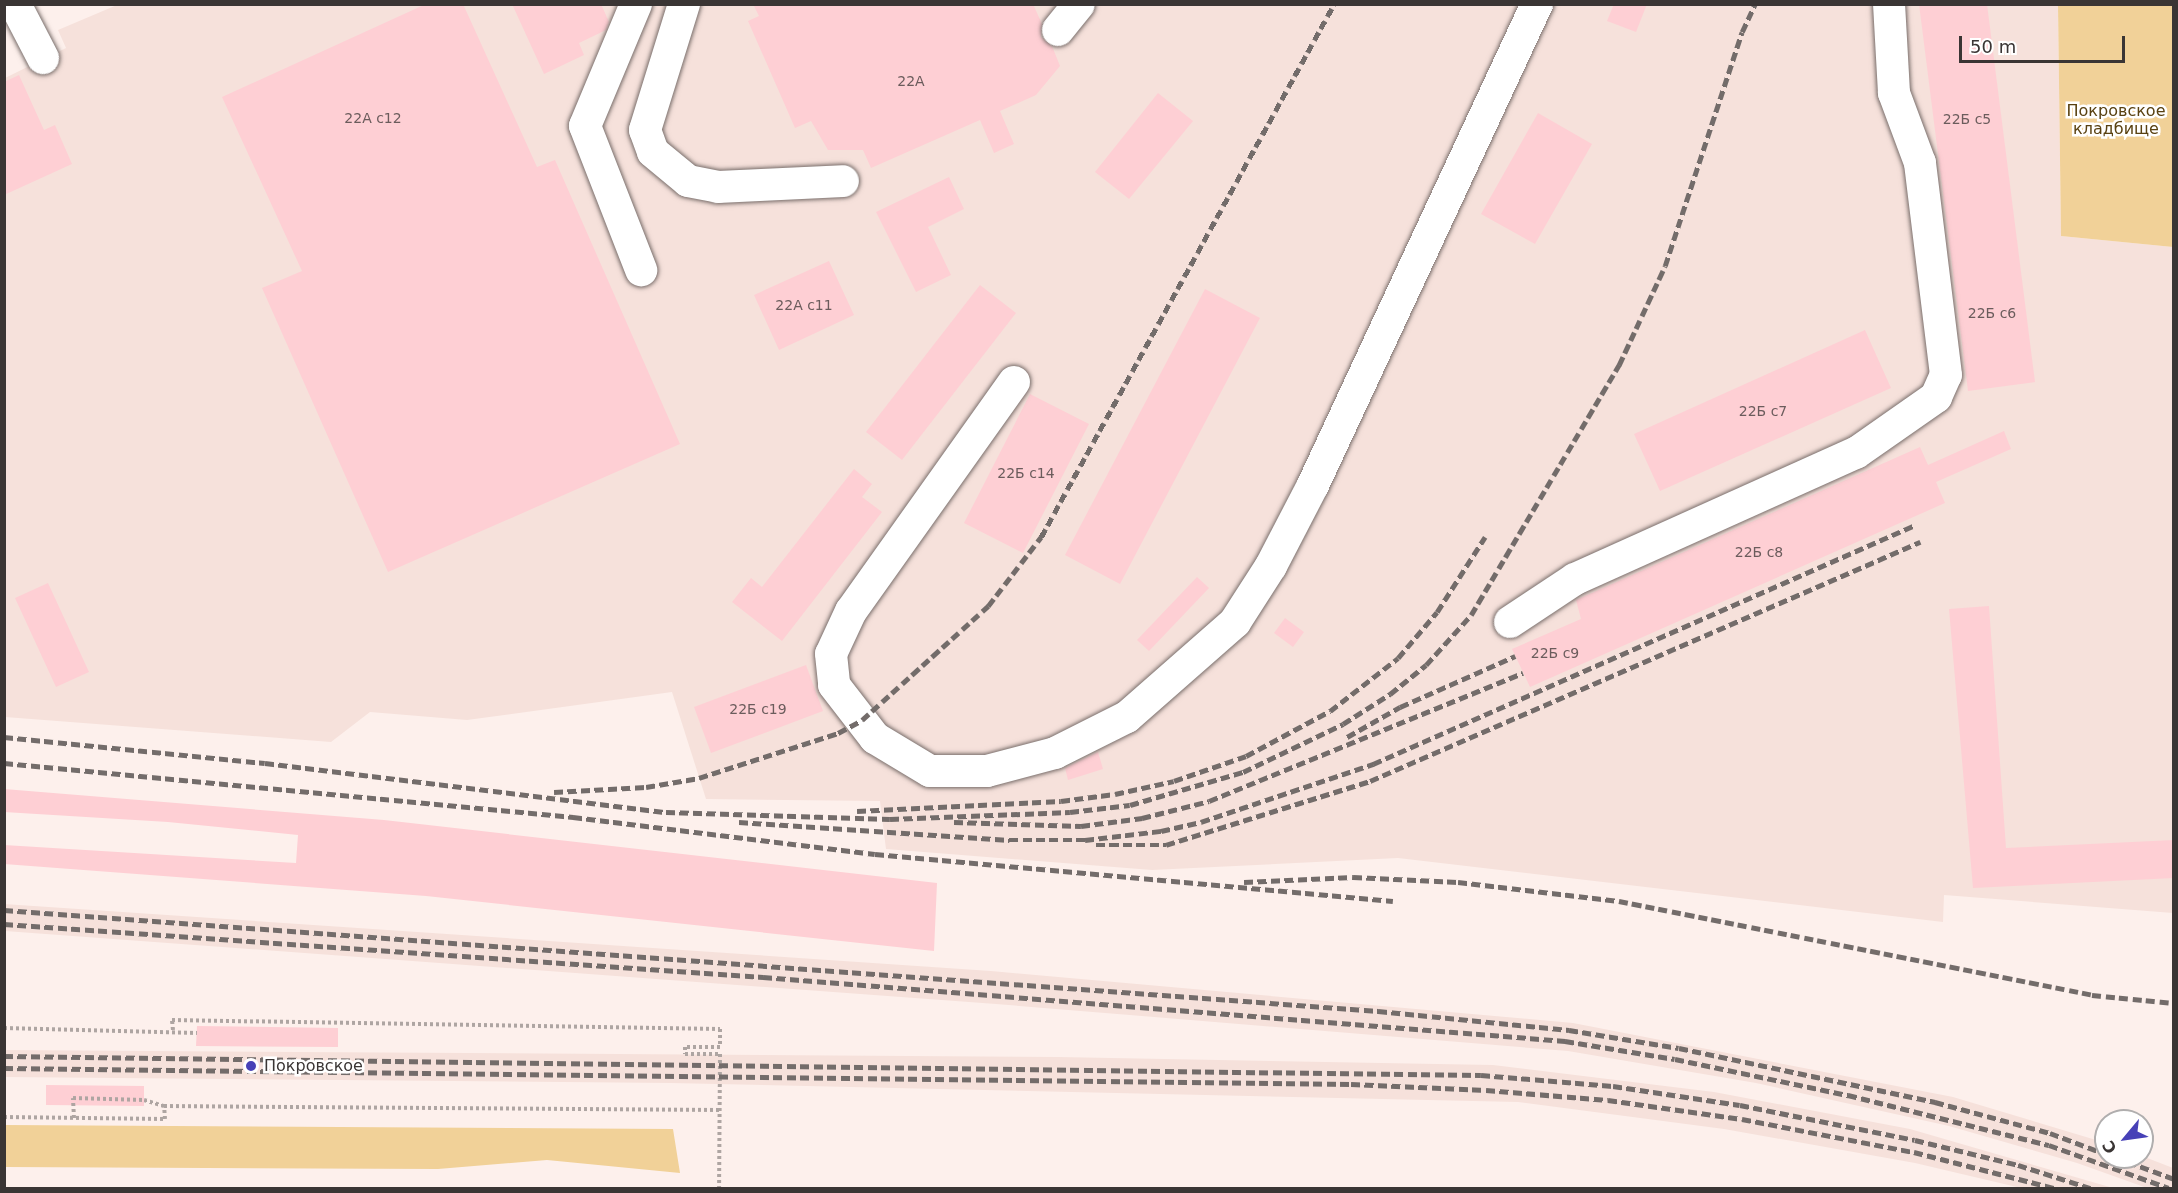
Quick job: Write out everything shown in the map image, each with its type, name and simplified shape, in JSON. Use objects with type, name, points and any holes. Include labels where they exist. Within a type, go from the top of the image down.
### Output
[{"type":"lane","points":[[15,4],[43,58]]},
{"type":"lane","points":[[636,4],[585,126],[641,270]]},
{"type":"lane","points":[[684,4],[645,130],[653,152],[688,181],[718,187],[843,181]]},
{"type":"lane","points":[[1058,30],[1079,4]]},
{"type":"lane","points":[[1014,382],[851,611],[831,654],[834,685],[875,738],[930,771],[987,771],[1055,753],[1127,717],[1235,622],[1271,566],[1313,485],[1537,4]]},
{"type":"lane","points":[[1510,622],[1575,579],[1856,453],[1936,397],[1946,375],[1945,364],[1920,163],[1894,93],[1889,4]]},
{"type":"path","points":[[173,1030],[172,1020],[295,1024],[720,1029],[720,1047],[685,1047],[685,1054],[720,1054],[719,1188]]},
{"type":"path","points":[[4,1028],[173,1030],[197,1033]]},
{"type":"path","points":[[74,1119],[73,1098],[144,1100],[164,1106],[720,1110]]},
{"type":"path","points":[[4,1117],[165,1119],[164,1106]]},
{"type":"shaded area","points":[[117,5],[2058,5],[2061,236],[2173,247],[2173,913],[1944,895],[1943,922],[1398,858],[1152,870],[886,849],[880,801],[706,799],[672,692],[467,720],[370,712],[331,742],[5,717],[5,78],[66,48],[58,30]]},
{"type":"shaded area","points":[[4,904],[991,971],[1573,1023],[1953,1097],[2094,1139],[2094,1169],[2154,1169],[2154,1161],[2173,1168],[2173,1188],[2147,1188],[2077,1163],[1949,1126],[1756,1083],[1568,1051],[996,1004],[5,931]]},
{"type":"shaded area","points":[[5,1050],[1058,1057],[1493,1065],[1714,1092],[1910,1129],[2113,1188],[2021,1188],[1915,1163],[1724,1129],[1518,1102],[671,1083],[5,1077]]},
{"type":"green space","name":"Покровское кладбище","points":[[2058,5],[2173,5],[2173,247],[2061,236]]},
{"type":"green space","points":[[5,1125],[673,1129],[680,1173],[547,1160],[438,1169],[5,1167]]},
{"type":"building","points":[[426,4],[463,4],[537,167],[555,160],[680,444],[388,572],[262,288],[302,271],[222,97]]},
{"type":"building","points":[[512,4],[601,4],[609,22],[606,30],[579,43],[584,55],[544,74]]},
{"type":"building","points":[[753,4],[1033,4],[1042,24],[1041,37],[1052,46],[1060,66],[1036,95],[1000,111],[1014,144],[994,153],[980,120],[871,168],[863,150],[828,150],[811,121],[795,128],[748,21],[759,16]]},
{"type":"building","points":[[1614,4],[1647,4],[1636,32],[1607,21]]},
{"type":"building","points":[[1919,4],[1987,4],[2035,382],[1968,391]]},
{"type":"building","points":[[19,75],[44,130],[55,125],[72,164],[4,195],[4,82]]},
{"type":"building","points":[[1158,93],[1193,121],[1129,199],[1095,172]]},
{"type":"building","points":[[1538,113],[1592,144],[1535,244],[1481,214]]},
{"type":"building","points":[[949,177],[964,209],[928,227],[951,275],[916,292],[876,212]]},
{"type":"building","points":[[829,261],[854,315],[779,350],[754,295]]},
{"type":"building","points":[[980,285],[1016,313],[902,460],[866,432]]},
{"type":"building","points":[[1205,289],[1260,318],[1120,584],[1065,555]]},
{"type":"building","points":[[1865,330],[1891,388],[1660,491],[1634,434]]},
{"type":"building","points":[[1030,394],[1089,424],[1023,553],[964,523]]},
{"type":"building","points":[[2004,431],[2011,449],[1936,482],[1945,503],[1530,687],[1512,649],[1581,619],[1576,600],[1920,447],[1928,465]]},
{"type":"building","points":[[854,469],[872,484],[862,497],[882,512],[782,641],[732,602],[751,578],[762,587]]},
{"type":"building","points":[[1197,577],[1209,588],[1149,651],[1137,640]]},
{"type":"building","points":[[48,583],[89,672],[56,687],[15,598]]},
{"type":"building","points":[[1989,606],[2006,848],[2174,840],[2174,878],[1973,888],[1949,609]]},
{"type":"building","points":[[1285,618],[1304,632],[1293,647],[1274,633]]},
{"type":"building","points":[[806,665],[823,711],[711,753],[694,707]]},
{"type":"building","points":[[1098,752],[1103,769],[1068,780],[1065,768]]},
{"type":"building","points":[[4,789],[384,820],[937,883],[934,951],[426,896],[4,864],[4,845],[296,863],[298,835],[168,822],[4,812]]},
{"type":"building","points":[[197,1026],[338,1028],[338,1047],[196,1046]]},
{"type":"building","points":[[46,1085],[144,1086],[144,1106],[46,1105]]},
{"type":"railway","points":[[554,792],[646,787],[699,778],[838,733],[862,720],[988,606],[1041,537],[1334,4]]},
{"type":"railway","points":[[4,737],[265,763],[666,812],[890,819],[1070,812],[1130,805],[1243,772],[1343,724],[1390,694],[1426,665],[1471,615],[1619,365],[1665,266],[1742,32],[1755,4]]},
{"type":"railway","points":[[739,822],[1009,840],[1085,840],[1161,831],[1201,822],[1373,764],[1913,526]]},
{"type":"railway","points":[[857,811],[1061,801],[1115,794],[1174,781],[1246,756],[1330,711],[1398,658],[1437,612],[1485,537]]},
{"type":"railway","points":[[1096,845],[1166,845],[1370,781],[1920,542]]},
{"type":"railway","points":[[1347,737],[1400,707],[1515,656]]},
{"type":"railway","points":[[954,822],[1081,826],[1142,818],[1209,801],[1523,673]]},
{"type":"railway","points":[[4,763],[573,817],[875,854],[1393,901]]},
{"type":"railway","points":[[1244,882],[1353,877],[1458,882],[1619,901],[2092,995],[2174,1003]]},
{"type":"railway","points":[[4,910],[1378,1011],[1569,1030],[1679,1048],[1935,1102],[2050,1133],[2094,1150]]},
{"type":"railway","points":[[4,924],[763,977],[1565,1041],[1675,1059],[1848,1095],[2049,1145],[2169,1188]]},
{"type":"railway","points":[[4,1056],[1481,1075],[1613,1086],[1740,1105],[1915,1140],[2018,1165],[2090,1188]]},
{"type":"railway","points":[[4,1068],[1351,1084],[1486,1090],[1608,1100],[1742,1119],[1914,1152],[2054,1188]]},
{"type":"railway","points":[[2147,1169],[2174,1179]]},
{"type":"place","name":"Покровское","points":[[251,1066]]}]
